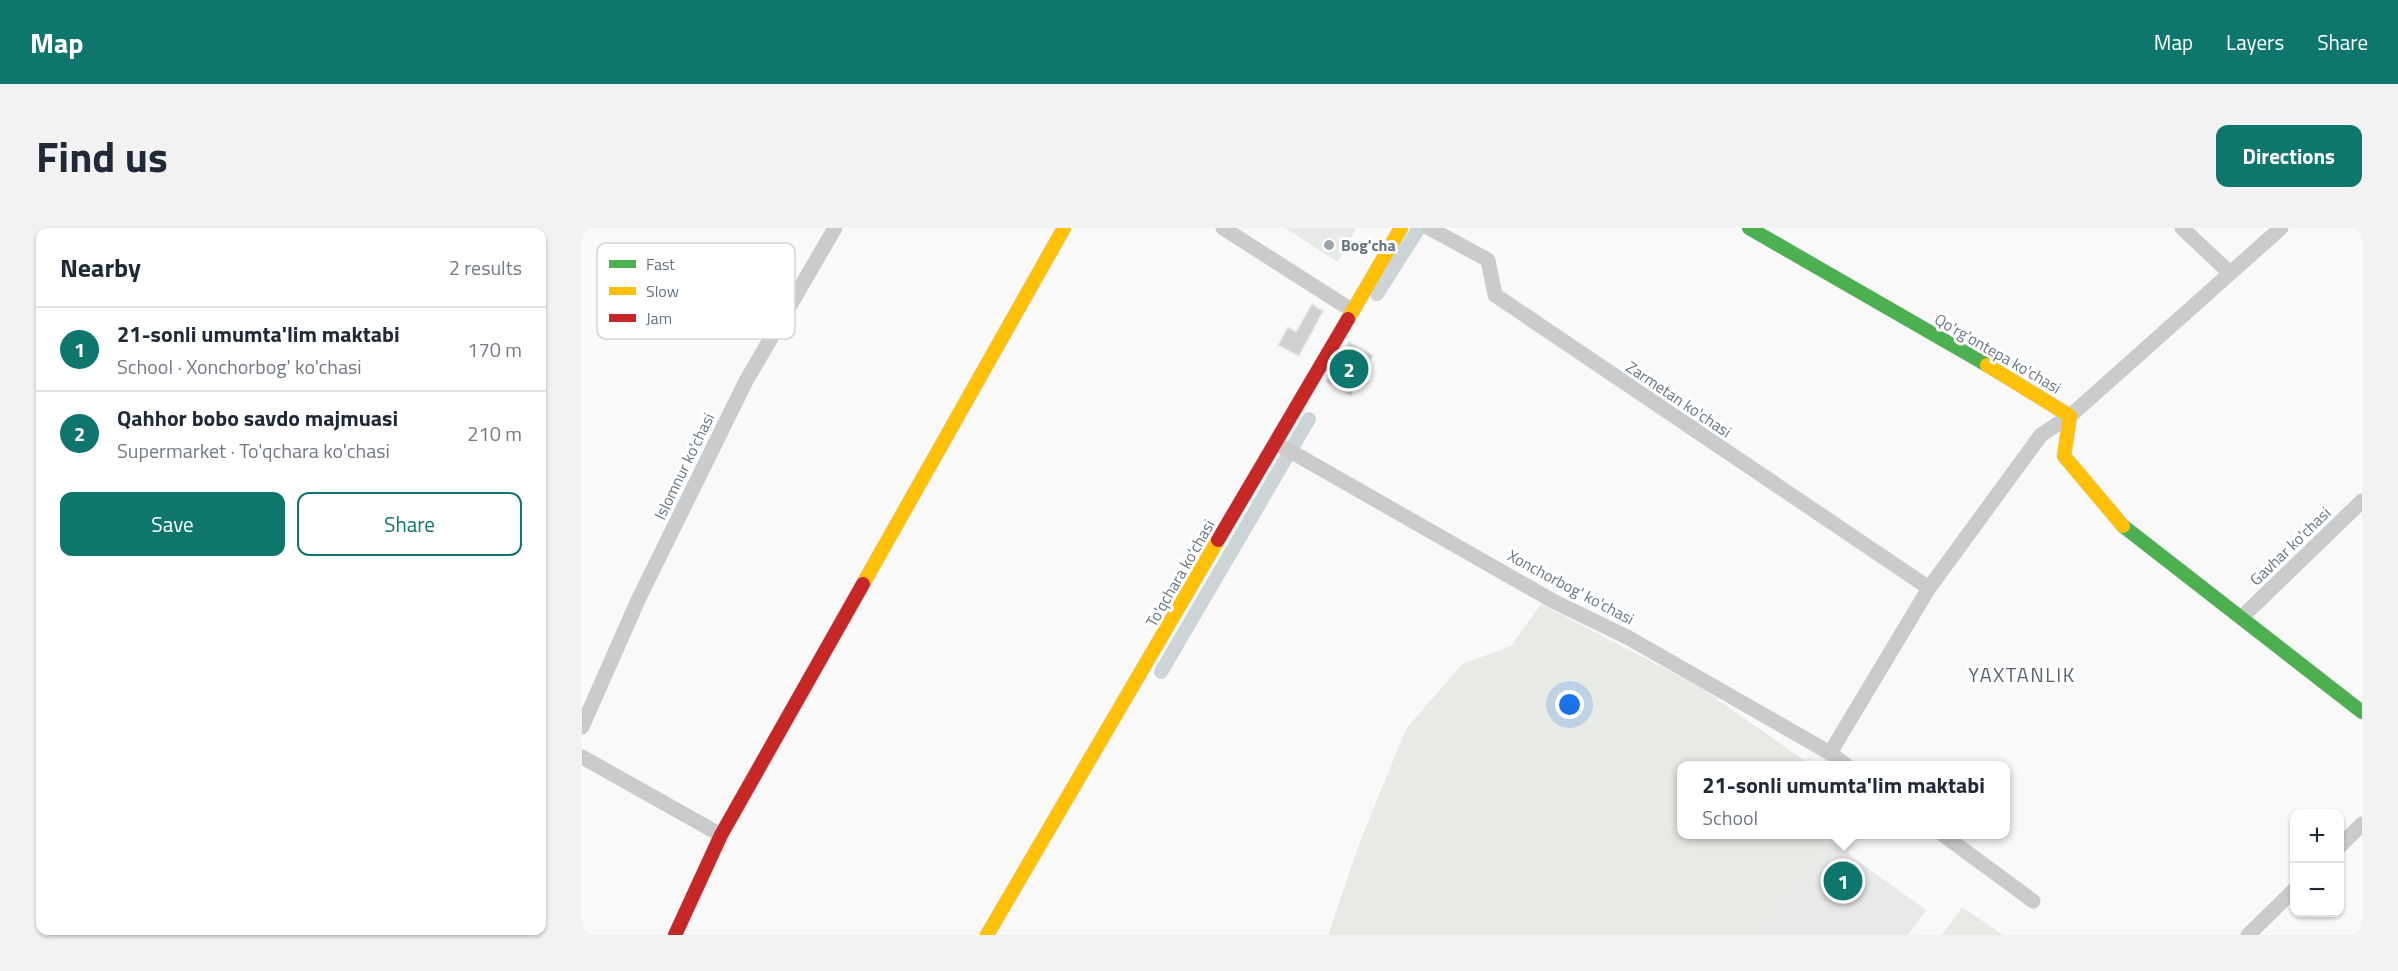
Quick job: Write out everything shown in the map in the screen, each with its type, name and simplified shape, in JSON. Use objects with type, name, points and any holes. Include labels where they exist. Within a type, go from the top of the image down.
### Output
[{"type":"street","name":"Islomnur ko'chasi","points":[[795,297],[835,228]]},
{"type":"street","points":[[675,935],[721,835],[1064,228]]},
{"type":"street","points":[[1223,228],[1353,311]]},
{"type":"street","name":"To'qchara ko'chasi","points":[[987,935],[1401,228]]},
{"type":"street","name":"Zarmetan ko'chasi","points":[[1429,228],[1488,260],[1495,295],[1929,588]]},
{"type":"street","name":"Qo'rg'ontepa ko'chasi","points":[[1749,228],[2040,395],[2070,416],[2064,456],[2122,525],[2362,712]]},
{"type":"street","points":[[2182,228],[2230,273]]},
{"type":"street","points":[[1830,753],[1929,588],[2041,435],[2070,416],[2281,228]]},
{"type":"street","name":"Islomnur ko'chasi","points":[[582,727],[639,598],[746,381],[770,339]]},
{"type":"street","name":"Xonchorbog' ko'chasi","points":[[1276,443],[1553,601],[1629,638],[1841,761]]},
{"type":"street","name":"Gavhar ko'chasi","points":[[2242,617],[2362,501]]},
{"type":"street","points":[[582,757],[721,835]]},
{"type":"street","points":[[2344,842],[2362,824]]},
{"type":"street","points":[[1949,839],[2033,901]]},
{"type":"street","points":[[2248,935],[2290,895]]},
{"type":"shaded area","name":"Bog'cha","points":[[1285,228],[1356,228],[1338,262]]},
{"type":"shaded area","points":[[1541,604],[1698,686],[1805,761],[1677,761],[1677,839],[1836,839],[1754,935],[1328,935],[1361,839],[1406,729],[1462,664],[1511,646]]},
{"type":"shaded area","points":[[1836,839],[1857,839],[1847,853],[1926,910],[1908,935],[1754,935]]},
{"type":"shaded area","points":[[1962,907],[2003,935],[1942,935]]},
{"type":"building","points":[[1312,304],[1323,311],[1299,356],[1278,345],[1288,327],[1296,332]]},
{"type":"building","points":[[1349,342],[1373,355],[1351,396],[1326,382]]},
{"type":"waterway","points":[[1377,294],[1419,228]]},
{"type":"waterway","points":[[1161,672],[1309,419]]},
{"type":"traffic: fast","points":[[1749,228],[1987,365]]},
{"type":"traffic: fast","points":[[2123,526],[2362,712]]},
{"type":"traffic: slow","points":[[863,584],[1064,228]]},
{"type":"traffic: slow","points":[[1348,319],[1401,228]]},
{"type":"traffic: slow","points":[[1987,365],[2070,416],[2064,456],[2123,526]]},
{"type":"traffic: slow","points":[[987,935],[1218,540]]},
{"type":"traffic: jam","points":[[1218,540],[1348,319]]},
{"type":"traffic: jam","points":[[675,935],[721,835],[863,584]]},
{"type":"place","name":"Bog'cha","points":[[1329,245]]},
{"type":"place","name":"Qahhor bobo savdo majmuasi","points":[[1349,369]]},
{"type":"place","name":"21-sonli umumta'lim maktabi","points":[[1843,881]]},
{"type":"district","name":"YAXTANLIK","points":[[2022,675]]}]
